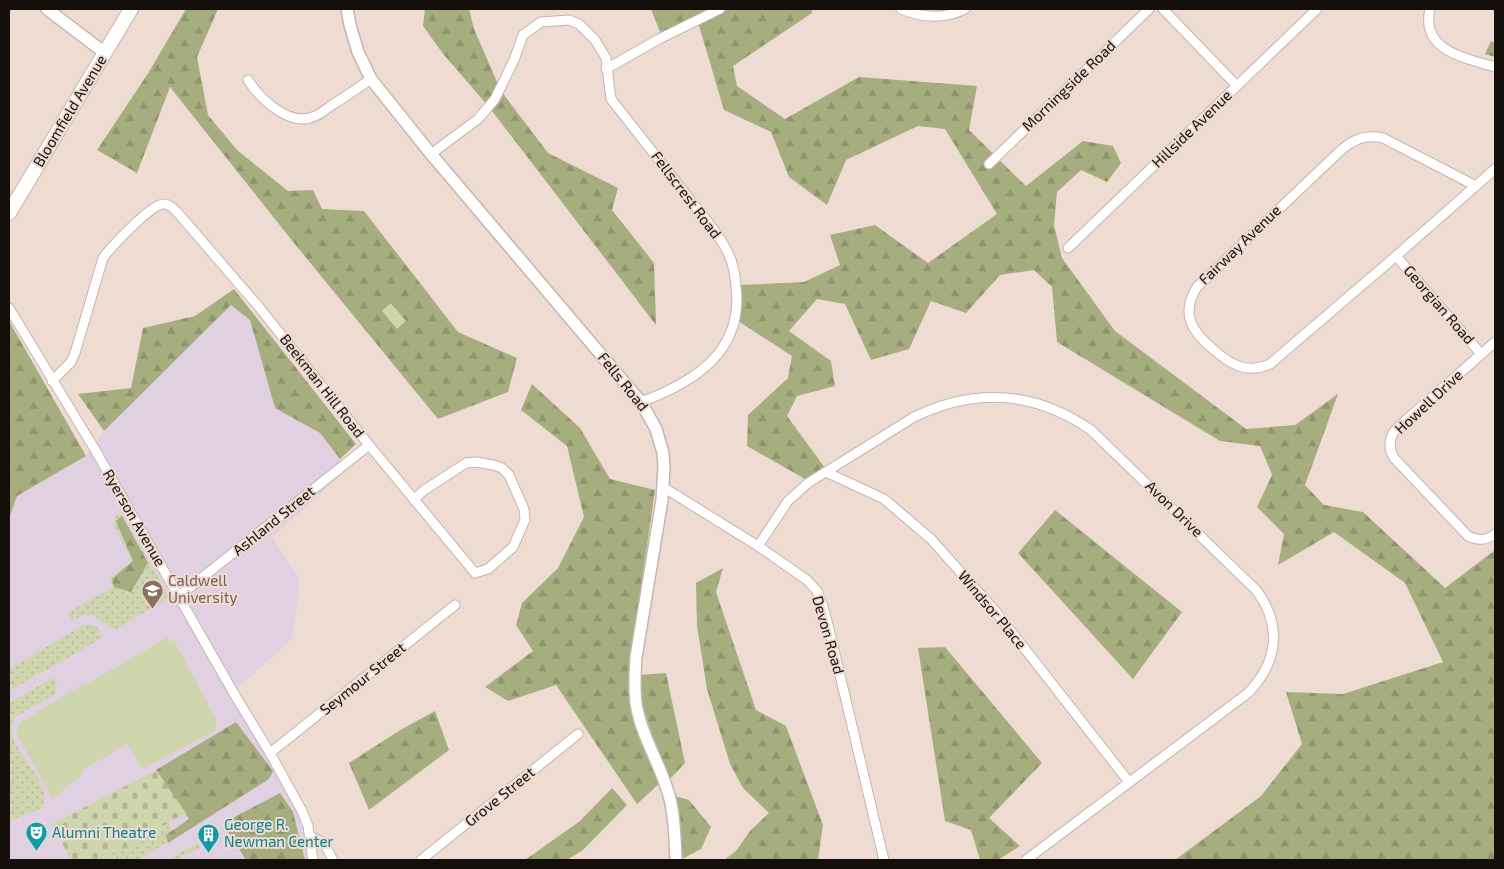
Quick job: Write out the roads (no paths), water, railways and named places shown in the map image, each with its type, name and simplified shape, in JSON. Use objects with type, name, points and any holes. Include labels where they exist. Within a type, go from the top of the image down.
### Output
[{"type":"main road","name":"Bloomfield Avenue","points":[[9,213],[131,9]]},
{"type":"street","points":[[46,9],[105,53]]},
{"type":"street","name":"Fells Road","points":[[348,9],[350,25],[358,52],[370,79],[641,402],[651,418],[660,441],[664,468],[663,487],[636,657],[635,680],[636,705],[670,798],[675,860]]},
{"type":"street","points":[[606,69],[659,39],[720,9]]},
{"type":"street","points":[[901,9],[921,15],[935,16],[951,14],[965,9]]},
{"type":"street","name":"Morningside Road","points":[[989,164],[1149,9]]},
{"type":"street","points":[[1163,9],[1237,86]]},
{"type":"street","name":"Hillside Avenue","points":[[1068,248],[1317,9]]},
{"type":"street","points":[[1430,9],[1428,17],[1430,30],[1436,42],[1452,53],[1495,67]]},
{"type":"street","name":"Fellscrest Road","points":[[431,154],[478,119],[495,99],[514,60],[523,35],[540,22],[569,20],[579,24],[595,40],[606,58],[611,99],[711,225],[728,252],[734,268],[737,307],[734,324],[727,341],[717,356],[704,368],[666,393],[641,402]]},
{"type":"street","points":[[248,80],[254,89],[282,114],[303,119],[314,117],[370,79]]},
{"type":"street","name":"Fairway Avenue","points":[[1476,186],[1383,138],[1369,136],[1355,139],[1338,152],[1202,282],[1191,299],[1189,312],[1192,326],[1199,338],[1229,363],[1243,368],[1264,367],[1281,356],[1476,186],[1495,168]]},
{"type":"street","name":"Beekman Hill Road","points":[[52,381],[70,362],[75,353],[103,258],[113,245],[146,215],[160,204],[165,204],[171,206],[177,212],[259,307],[369,445],[414,500],[475,573],[488,569],[513,547],[525,520],[524,509],[509,475],[502,468],[476,462],[466,463],[423,491],[414,500]]},
{"type":"street","name":"Georgian Road","points":[[1396,256],[1481,354]]},
{"type":"street","name":"Ryerson Avenue","points":[[9,308],[98,456],[302,811],[310,836],[313,860]]},
{"type":"street","name":"Howell Drive","points":[[1495,342],[1396,429],[1390,440],[1390,449],[1394,458],[1468,536],[1480,540],[1495,534]]},
{"type":"street","name":"Avon Drive","points":[[758,546],[788,502],[808,483],[914,417],[945,404],[962,400],[996,397],[1032,402],[1062,412],[1091,430],[1252,586],[1265,604],[1271,618],[1274,633],[1272,655],[1263,676],[1248,693],[1026,860]]},
{"type":"street","name":"Ashland Street","points":[[179,596],[369,445]]},
{"type":"street","name":"Windsor Place","points":[[826,472],[884,499],[931,539],[996,612],[1128,782]]},
{"type":"street","name":"Devon Road","points":[[663,487],[758,546],[807,580],[817,591],[822,603],[884,860]]},
{"type":"street","name":"Seymour Street","points":[[270,754],[455,605]]},
{"type":"street","name":"Grove Street","points":[[421,860],[578,734]]},
{"type":"street","points":[[310,836],[324,843],[333,860]]},
{"type":"place","name":"Caldwell University","points":[[152,609]]},
{"type":"place","name":"Alumni Theatre","points":[[36,852]]},
{"type":"place","name":"George R. Newman Center","points":[[208,853]]}]
